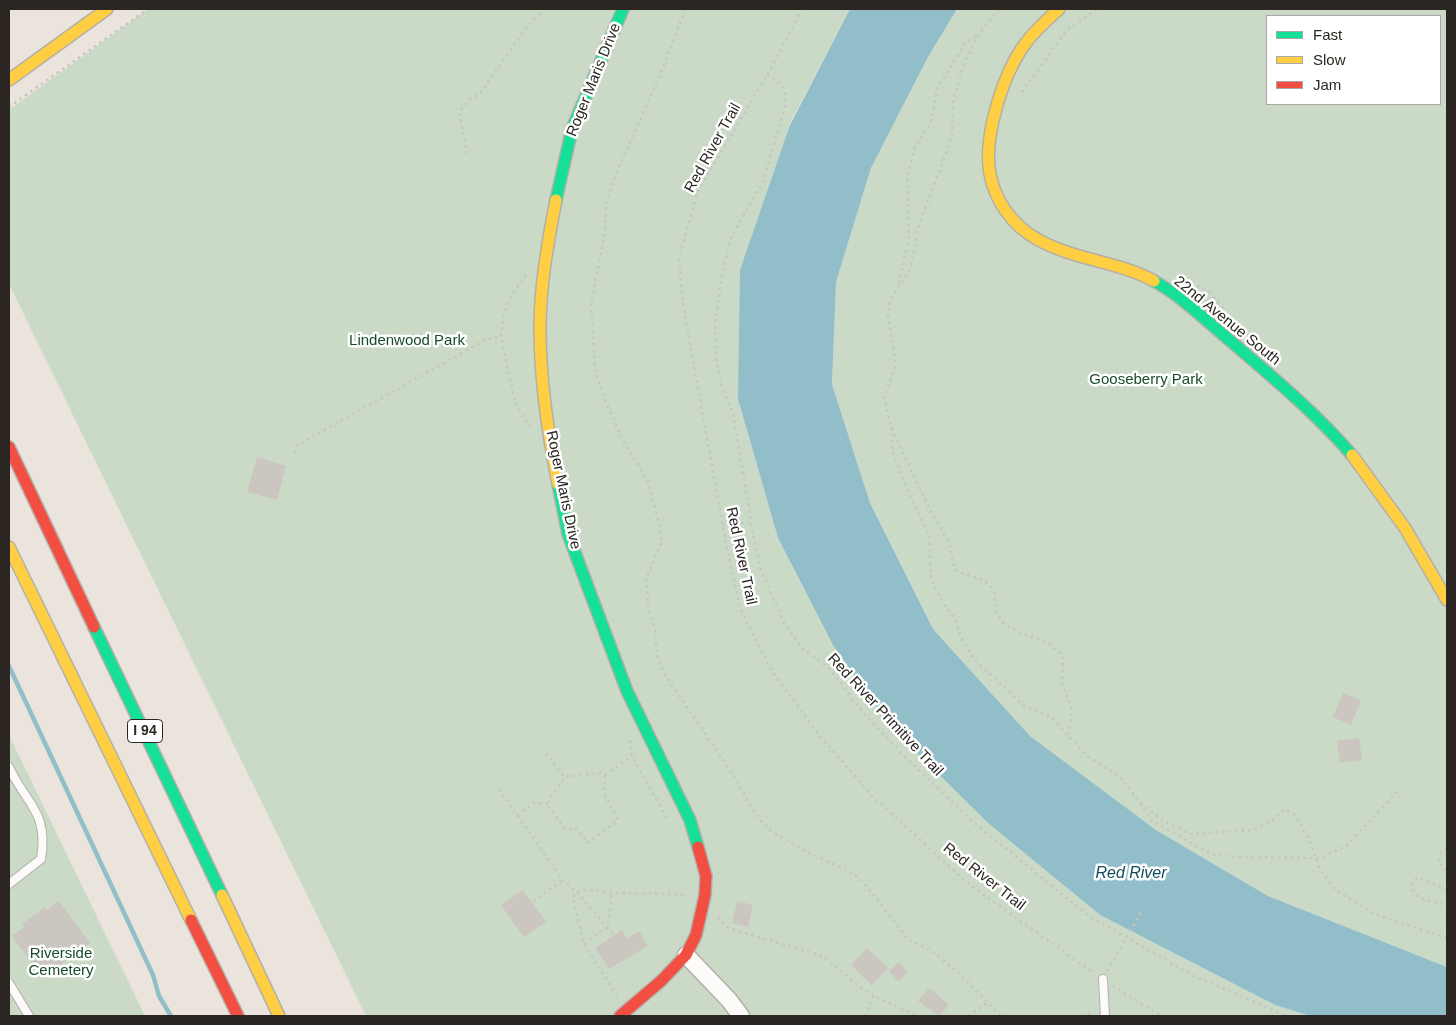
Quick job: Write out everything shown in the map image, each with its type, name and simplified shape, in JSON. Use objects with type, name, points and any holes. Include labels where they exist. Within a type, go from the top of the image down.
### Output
[{"type":"main road","points":[[9,80],[108,9]]},
{"type":"main road","name":"Roger Maris Drive","points":[[623,9],[572,129],[549,238],[540,328],[544,385],[552,452],[568,534],[627,691],[690,820],[706,876],[704,900],[696,935],[686,955],[661,981],[624,1013]]},
{"type":"main road","name":"22nd Avenue South","points":[[1059,9],[1023,46],[1005,84],[990,140],[989,168],[994,192],[1008,215],[1028,235],[1055,248],[1115,265],[1150,279],[1181,299],[1256,362],[1356,460],[1403,525],[1447,600]]},
{"type":"main road","name":"I 94","points":[[9,447],[279,1016]]},
{"type":"main road","name":"I 94","points":[[9,547],[238,1016]]},
{"type":"street","points":[[686,955],[729,1000],[741,1016]]},
{"type":"lane","points":[[9,767],[32,801],[40,821],[44,843],[41,859],[9,884]]},
{"type":"lane","points":[[1103,980],[1105,1016]]},
{"type":"lane","points":[[9,983],[29,1016]]},
{"type":"path","points":[[9,108],[148,9]]},
{"type":"path","points":[[685,9],[663,68],[614,178],[606,204],[605,233],[591,304],[595,368],[602,393],[624,441],[646,480],[660,527],[662,541],[646,579],[649,613],[655,627],[657,656],[665,675],[730,770],[758,818],[771,831],[807,852],[851,872],[863,882],[908,939],[930,950],[958,972],[1001,1016]]},
{"type":"path","name":"Red River Trail","points":[[802,9],[767,75],[698,191],[679,258],[683,305],[722,525],[740,608],[770,668],[816,731],[871,795],[970,885],[1103,980],[1160,1016]]},
{"type":"path","points":[[899,286],[909,237],[907,179],[915,147],[931,122],[937,89],[964,45],[980,32],[999,9]]},
{"type":"path","points":[[467,154],[459,112],[472,98],[480,94],[524,31],[541,12]]},
{"type":"path","points":[[980,32],[965,61],[953,101],[952,137],[918,228],[911,268],[890,300],[888,316],[896,365],[884,398],[891,427],[893,453],[929,534],[931,579],[943,603],[955,618],[960,636],[974,659],[1023,705],[1050,716],[1069,734],[1088,757],[1120,777],[1152,821],[1211,854],[1240,857],[1320,858],[1346,846],[1397,792]]},
{"type":"path","name":"Red River Primitive Trail","points":[[767,75],[780,83],[785,92],[785,107],[763,181],[731,238],[722,274],[715,325],[718,374],[733,413],[750,522],[761,570],[785,625],[795,640],[831,670],[861,710],[903,755],[974,822],[1089,916],[1126,939],[1155,953],[1192,975],[1283,1016]]},
{"type":"path","points":[[528,271],[504,312],[501,336],[516,406],[533,429]]},
{"type":"path","points":[[295,453],[296,446],[485,340],[501,336]]},
{"type":"path","points":[[891,427],[927,504],[950,545],[954,567],[958,572],[981,579],[990,585],[994,592],[996,612],[1004,624],[1025,635],[1046,641],[1063,656],[1062,684],[1072,710],[1069,734]]},
{"type":"path","points":[[722,525],[750,522]]},
{"type":"path","points":[[629,733],[632,756],[672,826]]},
{"type":"path","points":[[546,753],[564,777]]},
{"type":"path","points":[[605,775],[632,756]]},
{"type":"path","points":[[564,777],[601,773],[605,775]]},
{"type":"path","points":[[564,777],[562,784],[551,793],[548,803],[562,828],[566,830],[576,828],[588,843],[618,820],[604,793],[605,775]]},
{"type":"path","points":[[499,789],[563,880],[576,892],[614,936]]},
{"type":"path","points":[[1138,800],[1162,820],[1190,834],[1253,830],[1273,820],[1281,812],[1288,811],[1295,815],[1304,829],[1319,867],[1334,889],[1374,914],[1447,938]]},
{"type":"path","points":[[517,815],[534,803],[548,803]]},
{"type":"path","points":[[1447,849],[1440,853],[1439,862],[1447,872]]},
{"type":"path","points":[[1447,890],[1420,878],[1414,880],[1411,886],[1412,892],[1419,897],[1447,905]]},
{"type":"path","points":[[533,901],[563,880]]},
{"type":"path","points":[[624,1013],[584,944],[573,898],[576,892],[584,888],[612,893],[672,893],[704,900],[728,928],[809,950],[823,956],[874,996],[917,1016]]},
{"type":"path","points":[[584,944],[606,928],[612,893]]},
{"type":"path","points":[[1103,980],[1141,912]]},
{"type":"path","points":[[866,1016],[874,996]]},
{"type":"path","points":[[968,1016],[987,1003]]},
{"type":"green space","name":"Lindenwood Park","points":[[148,9],[850,9],[789,125],[738,399],[778,538],[833,645],[891,727],[988,823],[1100,915],[1275,1005],[1310,1016],[366,1016],[9,284],[9,110]]},
{"type":"green space","name":"Gooseberry Park","points":[[957,9],[1447,9],[1447,967],[1268,896],[1156,830],[1030,736],[933,629],[870,503],[832,383],[836,282],[871,168],[928,57]]},
{"type":"green space","name":"Riverside Cemetery","points":[[9,735],[145,1016],[9,1016]]},
{"type":"water","name":"Red River","points":[[850,9],[957,9],[928,57],[871,168],[836,282],[832,384],[870,503],[933,629],[1030,736],[1156,830],[1268,896],[1447,967],[1447,1016],[1310,1016],[1275,1005],[1100,915],[988,823],[891,727],[833,645],[778,538],[738,399],[740,270],[790,125]]},
{"type":"building","points":[[257,457],[286,466],[277,500],[247,492]]},
{"type":"building","points":[[1343,693],[1361,700],[1351,725],[1333,717]]},
{"type":"building","points":[[1359,738],[1362,760],[1340,763],[1337,741]]},
{"type":"building","points":[[523,890],[546,922],[524,937],[501,905]]},
{"type":"building","points":[[59,901],[90,943],[43,978],[12,936],[24,927],[22,924],[45,907],[47,910]]},
{"type":"building","points":[[737,901],[753,905],[748,927],[732,923]]},
{"type":"building","points":[[622,930],[627,939],[639,931],[648,946],[609,969],[595,948]]},
{"type":"building","points":[[867,948],[888,968],[872,985],[851,965]]},
{"type":"building","points":[[899,962],[908,973],[898,981],[889,971]]},
{"type":"building","points":[[929,988],[949,1005],[939,1016],[918,1001]]},
{"type":"waterway","points":[[9,666],[153,975],[159,996],[171,1016]]},
{"type":"traffic: fast","points":[[556,200],[572,129],[623,9]]},
{"type":"traffic: fast","points":[[1154,281],[1192,308],[1307,408],[1352,455]]},
{"type":"traffic: fast","points":[[558,484],[568,534],[627,691],[690,820],[698,847]]},
{"type":"traffic: fast","points":[[94,627],[222,895]]},
{"type":"traffic: slow","points":[[9,80],[107,9]]},
{"type":"traffic: slow","points":[[1059,9],[1025,44],[1009,72],[1002,89],[989,142],[992,184],[1006,212],[1028,234],[1065,252],[1126,269],[1154,281]]},
{"type":"traffic: slow","points":[[556,200],[547,247],[540,328],[545,407],[558,484]]},
{"type":"traffic: slow","points":[[1352,455],[1405,528],[1447,600]]},
{"type":"traffic: slow","points":[[9,547],[191,920]]},
{"type":"traffic: slow","points":[[222,895],[279,1016]]},
{"type":"traffic: jam","points":[[9,447],[94,627]]},
{"type":"traffic: jam","points":[[620,1016],[661,981],[686,955],[696,935],[705,895],[706,876],[698,847]]},
{"type":"traffic: jam","points":[[191,920],[238,1016]]}]
